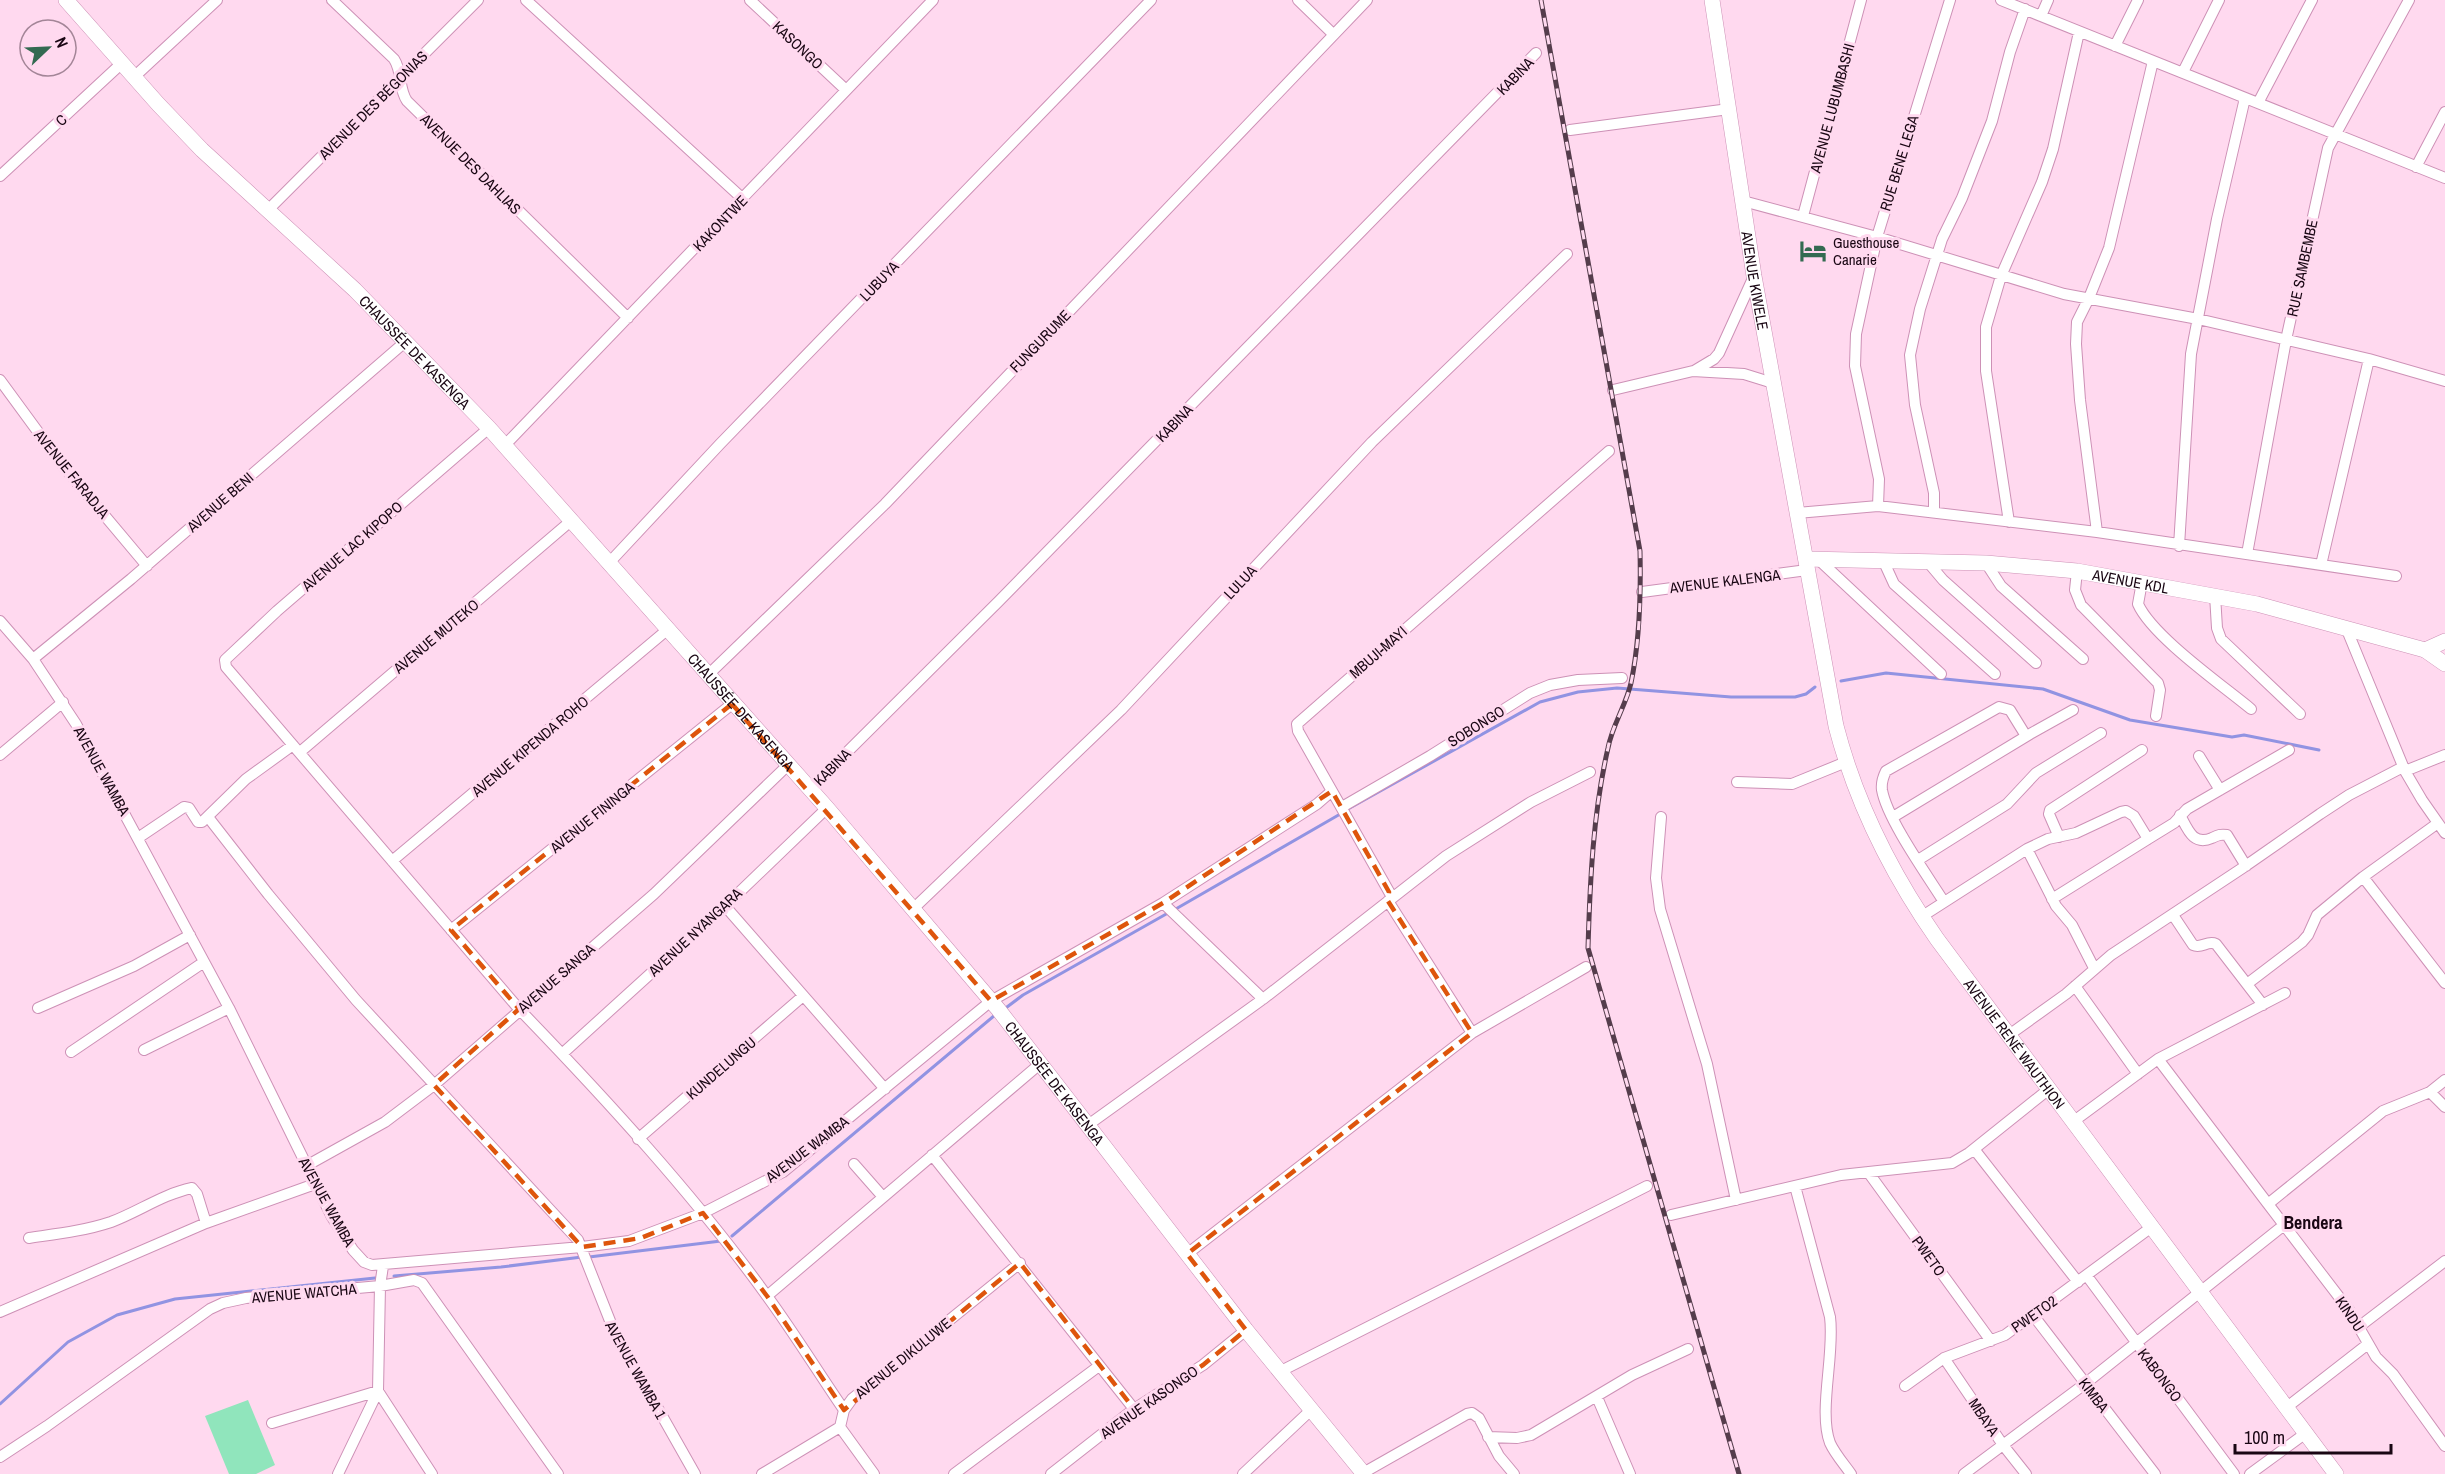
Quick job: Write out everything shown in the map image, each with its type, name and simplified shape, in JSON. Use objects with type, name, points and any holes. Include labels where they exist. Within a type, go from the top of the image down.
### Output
[{"type":"street","name":"CHAUSSÉE DE KASENGA","points":[[66,0],[202,150],[355,290],[489,428],[732,704],[827,808],[998,1009],[1246,1330],[1363,1474]]},
{"type":"street","points":[[134,77],[217,0]]},
{"type":"street","name":"AVENUE DES DAHLIAS","points":[[332,0],[394,59],[402,76],[403,93],[407,101],[628,318]]},
{"type":"street","name":"AVENUE DES BÉGONIAS","points":[[268,210],[478,0]]},
{"type":"street","points":[[526,0],[742,199]]},
{"type":"street","name":"KASONGO","points":[[750,0],[846,90]]},
{"type":"street","name":"KAKONTWE","points":[[505,445],[933,0]]},
{"type":"street","name":"LUBUYA","points":[[608,564],[720,444],[1151,0]]},
{"type":"street","points":[[1298,0],[1333,34]]},
{"type":"street","name":"FUNGURUME","points":[[708,675],[885,504],[1367,0]]},
{"type":"street","name":"AVENUE KIWELE","points":[[1712,0],[1754,276],[1797,513],[1810,563]]},
{"type":"street","name":"AVENUE LUBUMBASHI","points":[[1803,216],[1861,0]]},
{"type":"street","name":"RUE BENE LEGA","points":[[1878,506],[1879,479],[1862,406],[1854,351],[1877,237],[1950,0]]},
{"type":"street","points":[[2001,0],[2445,178]]},
{"type":"street","points":[[2041,16],[2048,0]]},
{"type":"street","points":[[2115,46],[2138,0]]},
{"type":"street","points":[[2183,72],[2218,0]]},
{"type":"street","points":[[2258,103],[2312,0]]},
{"type":"street","name":"RUE SAMBEMBE","points":[[2247,554],[2286,340],[2328,148],[2409,0]]},
{"type":"street","points":[[1934,512],[1934,493],[1915,405],[1910,355],[1920,309],[1942,240],[1962,198],[1992,121],[2010,52],[2025,9]]},
{"type":"street","points":[[2009,522],[1986,371],[1986,327],[2001,276],[2042,182],[2053,149],[2079,32]]},
{"type":"street","name":"KABINA","points":[[810,789],[999,601],[1536,53]]},
{"type":"street","points":[[2097,532],[2080,400],[2076,344],[2077,322],[2109,248],[2153,61]]},
{"type":"street","name":"C","points":[[0,176],[122,63]]},
{"type":"street","points":[[2179,546],[2187,389],[2217,219],[2245,98]]},
{"type":"street","points":[[1570,130],[1729,109]]},
{"type":"street","points":[[2416,167],[2445,112]]},
{"type":"street","points":[[1743,201],[1877,237],[2001,276],[2089,298],[2198,319],[2369,359],[2445,381]]},
{"type":"street","name":"LULUA","points":[[913,909],[1121,710],[1372,442],[1567,254]]},
{"type":"street","points":[[1613,390],[1693,371],[1714,359],[1719,353],[1754,276]]},
{"type":"street","name":"AVENUE BENI","points":[[33,659],[147,566],[405,342]]},
{"type":"street","points":[[2321,565],[2369,359]]},
{"type":"street","points":[[1693,371],[1744,374],[1773,383]]},
{"type":"street","name":"AVENUE FARADJA","points":[[0,380],[63,466],[147,566]]},
{"type":"street","name":"AVENUE LAC KIPOPO","points":[[297,748],[227,669],[225,660],[489,428]]},
{"type":"street","name":"MBUJI-MAYI","points":[[1472,1033],[1390,899],[1342,807],[1296,727],[1299,721],[1609,450]]},
{"type":"street","points":[[1797,513],[1878,506],[2097,532],[2179,546],[2396,576]]},
{"type":"street","name":"AVENUE MUTEKO","points":[[208,817],[246,779],[297,748],[572,520]]},
{"type":"street","points":[[1883,560],[1894,584],[1995,674]]},
{"type":"street","points":[[1927,561],[1943,580],[2036,663]]},
{"type":"street","name":"AVENUE KDL","points":[[1810,563],[1927,561],[1986,563],[2077,571],[2258,604],[2425,650]]},
{"type":"street","points":[[1810,563],[1941,674]]},
{"type":"street","name":"AVENUE KALENGA","points":[[1642,592],[1810,563]]},
{"type":"street","name":"AVENUE RENÉ WAUTHION","points":[[1810,563],[1836,726],[1846,762],[1882,851],[1921,917],[2336,1474]]},
{"type":"street","points":[[1986,563],[2001,586],[2084,659]]},
{"type":"street","points":[[2077,571],[2075,590],[2081,604],[2158,683],[2160,690],[2156,717]]},
{"type":"street","points":[[2142,582],[2138,604],[2151,623],[2171,643],[2251,709]]},
{"type":"street","points":[[2215,595],[2217,628],[2221,639],[2300,714]]},
{"type":"street","name":"AVENUE WAMBA","points":[[0,621],[33,659],[63,702],[204,962],[315,1184],[353,1250],[364,1262],[372,1265],[584,1254],[630,1241],[703,1213],[783,1172],[885,1089],[998,1009],[1317,804],[1332,791]]},
{"type":"street","name":"AVENUE KIPENDA ROHO","points":[[392,861],[667,630]]},
{"type":"street","points":[[2347,630],[2404,769],[2445,834]]},
{"type":"street","points":[[2425,650],[2445,641]]},
{"type":"street","points":[[2425,650],[2445,664]]},
{"type":"street","name":"SOBONGO","points":[[1342,807],[1430,756],[1530,693],[1550,685],[1578,680],[1622,678]]},
{"type":"street","points":[[0,755],[63,702]]},
{"type":"street","name":"AVENUE FININGA","points":[[451,930],[732,704]]},
{"type":"street","points":[[1944,902],[1893,817],[1882,786],[1884,776],[1890,768],[1999,706],[2010,710],[2026,736]]},
{"type":"street","points":[[1893,817],[2073,710]]},
{"type":"street","points":[[1918,860],[2007,804],[2036,773],[2101,733]]},
{"type":"street","points":[[297,748],[519,1009],[703,1213],[767,1296],[844,1410]]},
{"type":"street","points":[[2060,837],[2049,814],[2050,810],[2142,750]]},
{"type":"street","points":[[2052,899],[2174,823],[2180,815],[2289,750]]},
{"type":"street","points":[[2009,1035],[2075,986],[2094,968],[2349,795],[2404,769],[2445,755]]},
{"type":"street","points":[[2199,756],[2220,790]]},
{"type":"street","points":[[1737,782],[1792,784],[1846,762]]},
{"type":"street","name":"AVENUE SANGA","points":[[306,1166],[385,1122],[434,1085],[654,894],[788,766]]},
{"type":"street","points":[[1088,1125],[1263,999],[1446,856],[1531,801],[1590,772]]},
{"type":"street","points":[[138,838],[184,807],[189,808],[200,823],[208,817]]},
{"type":"street","name":"AVENUE NYANGARA","points":[[562,1054],[725,906],[827,808]]},
{"type":"street","points":[[1921,917],[2027,849],[2048,839],[2076,833],[2126,811],[2134,816],[2148,839]]},
{"type":"street","points":[[2180,815],[2196,840],[2227,835],[2246,866]]},
{"type":"street","name":"AVENUE WAMBA 1","points":[[208,817],[318,955],[434,1085],[565,1225],[584,1254],[614,1331],[695,1474]]},
{"type":"street","points":[[1661,817],[1656,878],[1660,909],[1707,1064],[1736,1200]]},
{"type":"street","points":[[2247,984],[2302,942],[2308,935],[2317,915],[2438,823]]},
{"type":"street","points":[[2027,849],[2059,912],[2072,925],[2094,968]]},
{"type":"street","points":[[2363,878],[2445,983]]},
{"type":"street","points":[[1163,903],[1263,999]]},
{"type":"street","points":[[725,906],[885,1089]]},
{"type":"street","points":[[2173,915],[2193,945],[2198,946],[2208,942],[2216,944],[2262,1005]]},
{"type":"street","points":[[38,1008],[134,966],[189,935]]},
{"type":"street","points":[[71,1052],[204,962]]},
{"type":"street","points":[[1187,1254],[1472,1033],[1586,967]]},
{"type":"street","points":[[2075,986],[2138,1074]]},
{"type":"street","points":[[2074,1120],[2158,1059],[2285,993]]},
{"type":"street","name":"KUNDELUNGU","points":[[638,1139],[803,996]]},
{"type":"street","points":[[144,1050],[228,1008]]},
{"type":"street","name":"KINDU","points":[[2158,1059],[2360,1326],[2368,1344],[2287,1407]]},
{"type":"street","points":[[767,1296],[1041,1063]]},
{"type":"street","points":[[2268,1204],[2383,1111],[2430,1092],[2445,1080]]},
{"type":"street","points":[[1671,1215],[1841,1175],[1952,1163],[1974,1149],[2049,1089]]},
{"type":"street","points":[[2430,1092],[2445,1107]]},
{"type":"street","name":"KABONGO","points":[[1974,1149],[2136,1343],[2235,1474]]},
{"type":"street","points":[[932,1155],[1134,1409]]},
{"type":"street","points":[[854,1164],[883,1197]]},
{"type":"street","name":"PWETO","points":[[1868,1172],[1990,1341]]},
{"type":"street","points":[[0,1312],[206,1223],[315,1184]]},
{"type":"street","points":[[1279,1372],[1647,1186]]},
{"type":"street","points":[[1795,1186],[1830,1317],[1832,1336],[1827,1391],[1828,1435],[1834,1450],[1851,1474]]},
{"type":"street","points":[[29,1238],[64,1233],[112,1221],[192,1188],[197,1194],[206,1223]]},
{"type":"street","points":[[1964,1474],[2086,1383],[2284,1225]]},
{"type":"street","name":"PWETO2","points":[[1905,1386],[1944,1358],[1990,1341],[2033,1316],[2153,1226]]},
{"type":"street","points":[[2360,1326],[2445,1262]]},
{"type":"street","name":"AVENUE DIKULUWE","points":[[840,1427],[844,1410],[856,1395],[1020,1263]]},
{"type":"street","points":[[338,1474],[378,1390],[383,1266]]},
{"type":"street","name":"AVENUE WATCHA","points":[[0,1457],[210,1309],[223,1303],[246,1298],[381,1286],[414,1280],[422,1283],[558,1474]]},
{"type":"street","name":"KIMBA","points":[[2033,1316],[2155,1474]]},
{"type":"street","name":"AVENUE KASONGO","points":[[1051,1474],[1134,1409],[1203,1365],[1246,1330]]},
{"type":"street","points":[[2368,1344],[2445,1446]]},
{"type":"street","points":[[1488,1437],[1517,1438],[1532,1435],[1632,1375],[1688,1349]]},
{"type":"street","name":"MBAYA","points":[[1944,1358],[2003,1445],[2026,1474]]},
{"type":"street","points":[[954,1474],[1100,1366]]},
{"type":"street","points":[[272,1423],[378,1390]]},
{"type":"street","points":[[378,1390],[432,1474]]},
{"type":"street","points":[[1597,1397],[1630,1474]]},
{"type":"street","points":[[1242,1474],[1311,1410]]},
{"type":"street","points":[[1363,1474],[1470,1413],[1479,1418],[1499,1456],[1514,1474]]},
{"type":"street","points":[[762,1474],[840,1427],[874,1474]]},
{"type":"street","points":[[2250,1474],[2306,1432]]},
{"type":"highlighted area","points":[[732,704],[991,1001],[1163,903],[1332,791],[1389,892],[1388,901],[1472,1033],[1187,1254],[1246,1330],[1203,1365],[1134,1409],[1020,1263],[844,1410],[767,1296],[703,1213],[641,1238],[582,1247],[434,1085],[519,1009],[451,930]]},
{"type":"green space","points":[[248,1400],[275,1465],[256,1474],[229,1474],[205,1416]]},
{"type":"waterway","points":[[1841,681],[1886,673],[2043,689],[2130,720],[2232,737],[2244,735],[2319,750]]},
{"type":"waterway","points":[[1348,809],[1540,702],[1578,692],[1617,688],[1731,697],[1795,697],[1806,694],[1815,687]]},
{"type":"waterway","points":[[1174,910],[1342,813]]},
{"type":"waterway","points":[[1003,1010],[1023,995],[1168,913]]},
{"type":"waterway","points":[[732,1236],[995,1015]]},
{"type":"waterway","points":[[589,1257],[721,1241]]},
{"type":"waterway","points":[[394,1276],[501,1267],[582,1257]]},
{"type":"waterway","points":[[0,1404],[68,1342],[117,1315],[175,1299],[375,1278]]},
{"type":"railway","points":[[1541,0],[1640,551],[1640,601],[1636,650],[1629,691],[1610,740],[1599,797],[1591,872],[1588,948],[1739,1474]]},
{"type":"place","name":"Guesthouse Canarie","points":[[1813,251]]},
{"type":"district","name":"Bendera","points":[[2313,1222]]}]
